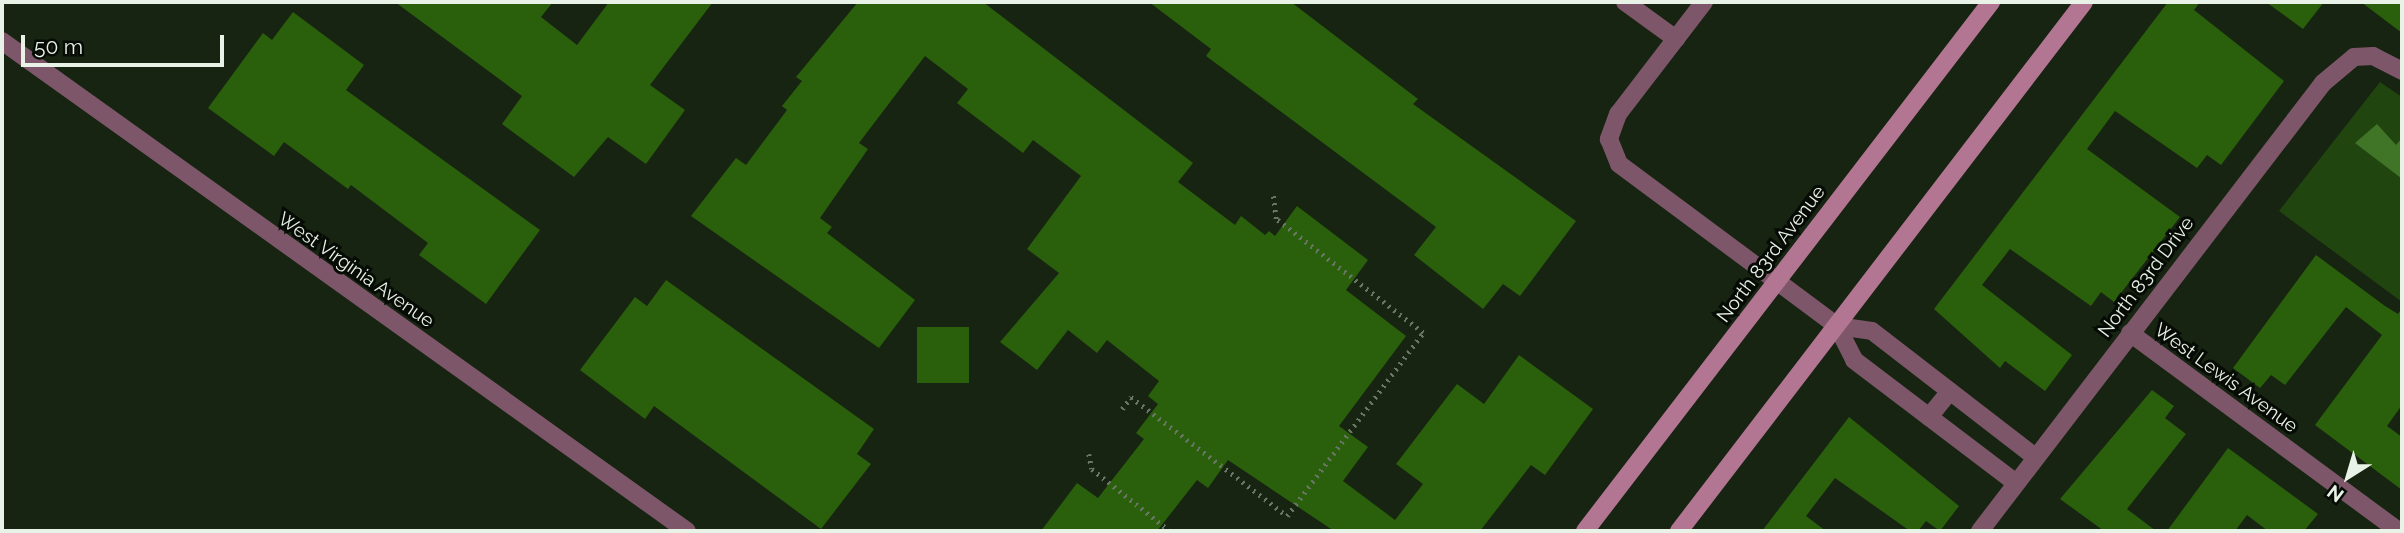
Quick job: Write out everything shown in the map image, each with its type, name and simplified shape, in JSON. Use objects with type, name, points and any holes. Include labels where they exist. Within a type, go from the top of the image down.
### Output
[{"type":"main road","name":"North 83rd Avenue","points":[[1585,531],[1991,2]]},
{"type":"main road","points":[[1679,531],[2084,2]]},
{"type":"street","points":[[1625,2],[1676,39]]},
{"type":"street","points":[[1704,2],[1618,114],[1609,139],[1619,164],[1837,326],[1854,360],[2016,483]]},
{"type":"street","name":"West Virginia Avenue","points":[[2,41],[687,531]]},
{"type":"street","name":"North 83rd Drive","points":[[1980,531],[2323,83],[2354,57],[2373,56],[2402,71]]},
{"type":"street","points":[[1837,326],[1872,331],[2035,457]]},
{"type":"street","name":"West Lewis Avenue","points":[[2130,333],[2392,529]]},
{"type":"street","points":[[1929,418],[1950,391]]},
{"type":"path","points":[[1122,409],[1131,397],[1287,516],[1423,333],[1276,219],[1273,195]]},
{"type":"path","points":[[1089,454],[1092,469],[1170,531]]},
{"type":"shaded area","points":[[2380,82],[2402,97],[2402,302],[2279,211]]},
{"type":"shaded area","points":[[2377,124],[2396,145],[2402,138],[2401,178],[2355,143]]},
{"type":"building","points":[[395,2],[553,2],[541,17],[577,45],[609,2],[713,2],[650,85],[685,110],[646,164],[608,137],[574,177],[502,124],[522,96]]},
{"type":"building","points":[[858,2],[983,2],[1193,163],[1178,182],[1235,225],[1241,216],[1265,235],[1269,231],[1275,236],[1297,206],[1368,260],[1346,290],[1406,336],[1339,426],[1368,447],[1343,481],[1395,520],[1423,484],[1396,464],[1457,384],[1484,404],[1519,355],[1593,409],[1545,475],[1531,465],[1480,531],[1334,531],[1228,460],[1208,488],[1197,480],[1157,531],[1041,531],[1077,483],[1098,498],[1144,439],[1136,433],[1158,404],[1148,396],[1159,381],[1107,340],[1097,353],[1068,330],[1037,370],[1000,342],[1059,273],[1027,249],[1081,176],[1033,140],[1023,153],[957,103],[968,89],[925,56],[859,143],[868,149],[820,218],[832,227],[827,233],[915,300],[879,348],[691,216],[736,158],[746,165],[787,110],[782,106],[802,81],[796,77]]},
{"type":"building","points":[[1149,2],[1291,2],[1418,99],[1413,104],[1576,221],[1520,296],[1503,284],[1483,309],[1414,255],[1436,227],[1206,56],[1211,49]]},
{"type":"building","points":[[2168,2],[2200,2],[2194,10],[2284,81],[2221,165],[2207,155],[2197,168],[2115,111],[2087,149],[2180,217],[2114,302],[2101,292],[2091,306],[2010,249],[1982,285],[2072,355],[2045,391],[2005,361],[2000,368],[1934,309]]},
{"type":"building","points":[[2266,2],[2324,2],[2303,29]]},
{"type":"building","points":[[2361,2],[2402,2],[2402,33]]},
{"type":"building","points":[[293,12],[364,65],[346,90],[540,230],[486,304],[419,255],[428,243],[351,185],[348,189],[284,142],[274,156],[208,108],[263,33],[272,40]]},
{"type":"building","points":[[2316,255],[2385,306],[2398,314],[2402,308],[2402,405],[2387,426],[2402,437],[2402,490],[2315,425],[2382,335],[2346,307],[2285,385],[2271,375],[2260,388],[2233,368]]},
{"type":"building","points":[[666,280],[874,429],[857,454],[871,464],[821,529],[654,406],[645,419],[580,370],[635,297],[647,306]]},
{"type":"building","points":[[917,327],[969,327],[969,383],[917,383]]},
{"type":"building","points":[[2152,390],[2174,406],[2165,418],[2186,434],[2127,509],[2156,531],[2104,531],[2060,499]]},
{"type":"building","points":[[1849,417],[1959,506],[1940,531],[1926,521],[1918,531],[1910,531],[1835,478],[1806,516],[1826,531],[1762,531]]},
{"type":"building","points":[[2228,448],[2318,514],[2304,531],[2268,531],[2247,515],[2235,531],[2167,531]]}]
